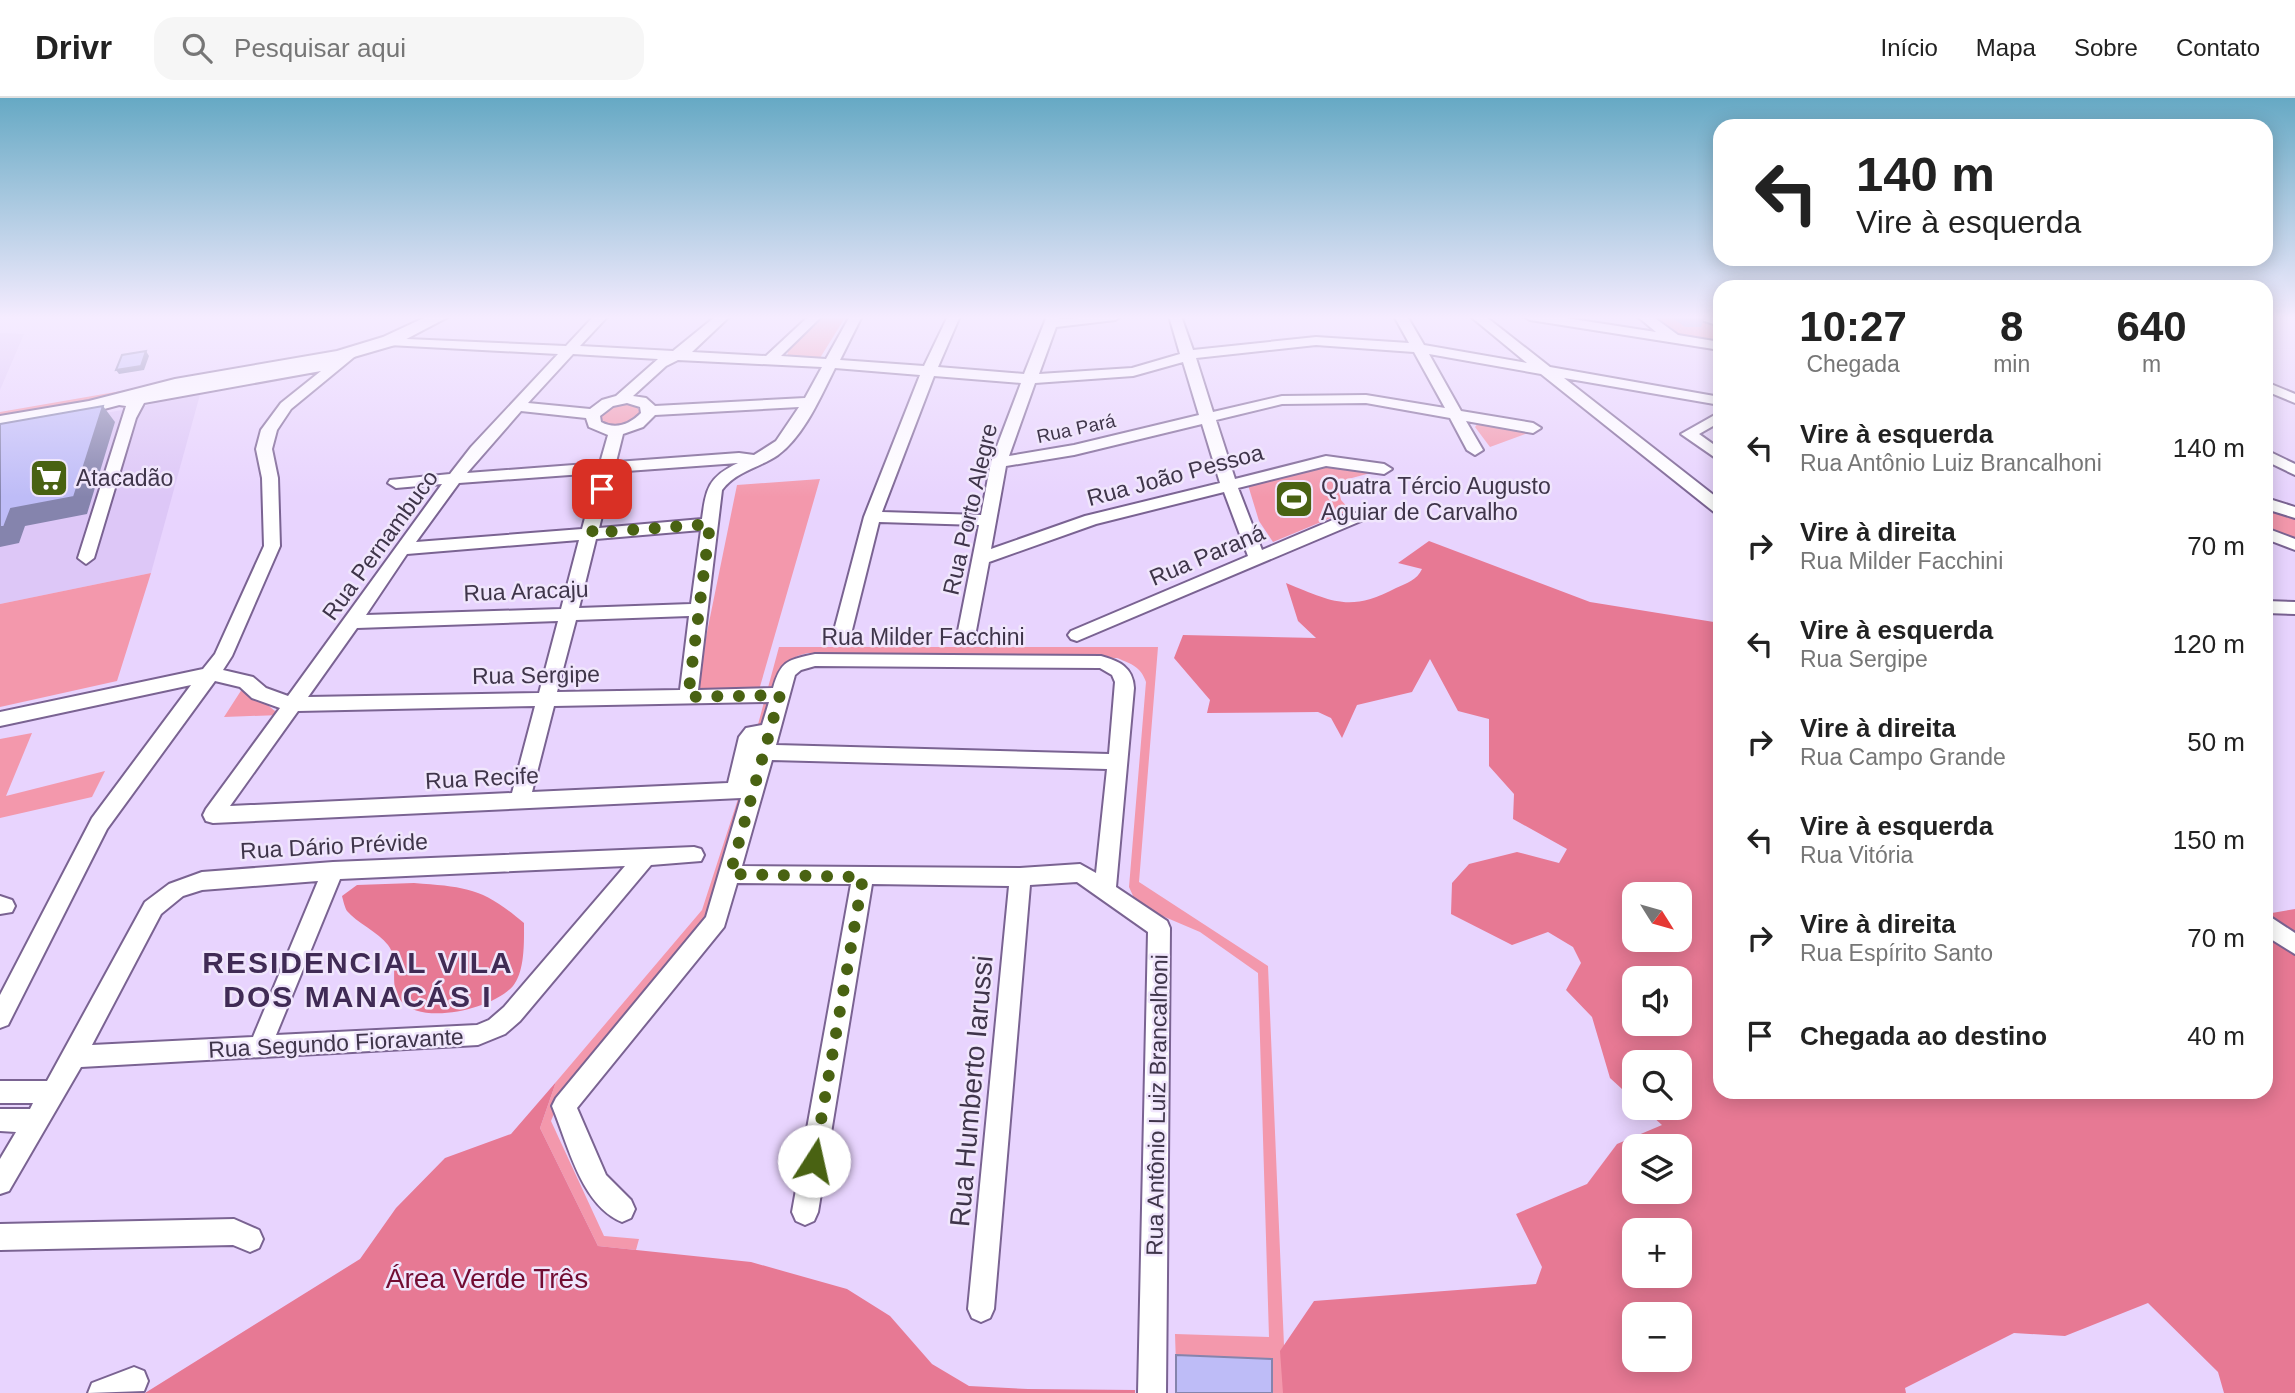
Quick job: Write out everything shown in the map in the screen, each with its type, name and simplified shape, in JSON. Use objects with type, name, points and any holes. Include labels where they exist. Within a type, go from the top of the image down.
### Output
[{"type":"main road","points":[[0,409],[189,376]]},
{"type":"main road","points":[[0,422],[247,376]]},
{"type":"street","points":[[0,1018],[99,824],[215,679],[272,546],[271,478],[264,441],[286,407],[323,376]]},
{"type":"street","name":"Rua Pernambuco","points":[[213,815],[402,549],[476,450],[544,376]]},
{"type":"street","points":[[646,376],[621,399],[602,406],[594,414],[593,422],[596,426],[616,430],[638,425],[649,411]]},
{"type":"street","points":[[396,483],[608,467],[725,469],[761,462],[781,452],[784,439],[822,376]]},
{"type":"street","points":[[841,638],[872,517],[927,376]]},
{"type":"street","points":[[996,376],[1028,379],[1089,376]]},
{"type":"street","points":[[1195,376],[1229,485],[1257,558]]},
{"type":"street","points":[[1435,376],[1475,450]]},
{"type":"street","points":[[1551,376],[1713,503]]},
{"type":"street","points":[[1580,376],[1713,400]]},
{"type":"street","name":"Rua Porto Alegre","points":[[966,636],[999,462],[1028,379]]},
{"type":"street","points":[[2273,389],[2293,396]]},
{"type":"street","points":[[42,415],[51,417],[142,396]]},
{"type":"street","points":[[86,558],[129,418],[142,396]]},
{"type":"street","name":"Rua Pará","points":[[999,462],[1074,450],[1282,400],[1366,398],[1533,428]]},
{"type":"street","points":[[621,399],[641,401],[649,411]]},
{"type":"street","points":[[649,411],[808,402]]},
{"type":"street","points":[[111,405],[123,410],[129,418]]},
{"type":"street","points":[[517,406],[594,414]]},
{"type":"street","points":[[1713,420],[1689,434],[1713,451]]},
{"type":"street","points":[[520,800],[592,533],[616,430]]},
{"type":"street","points":[[688,697],[716,489],[725,469],[739,458],[761,462]]},
{"type":"street","points":[[2273,459],[2295,470]]},
{"type":"street","name":"Rua João Pessoa","points":[[982,558],[1091,520],[1326,461],[1384,469]]},
{"type":"street","points":[[716,489],[725,469]]},
{"type":"street","points":[[2273,505],[2295,513]]},
{"type":"street","points":[[872,517],[989,520]]},
{"type":"street","name":"Rua Paraná","points":[[1077,635],[1355,517]]},
{"type":"street","points":[[402,549],[710,524]]},
{"type":"street","points":[[2273,536],[2295,545]]},
{"type":"street","points":[[2273,607],[2295,608]]},
{"type":"street","name":"Rua Aracaju","points":[[352,622],[700,610]]},
{"type":"street","name":"Rua Milder Facchini","points":[[622,1209],[597,1184],[564,1106],[716,921],[730,874],[745,791],[767,742],[787,672],[796,664],[815,660],[1101,662],[1118,668],[1125,678],[1105,891]]},
{"type":"street","points":[[0,719],[215,679]]},
{"type":"street","points":[[0,731],[215,679]]},
{"type":"street","name":"Rua Sergipe","points":[[215,679],[246,682],[258,693],[273,700],[293,704],[780,695]]},
{"type":"street","points":[[767,742],[1117,762]]},
{"type":"street","name":"Rua Recife","points":[[213,815],[745,791]]},
{"type":"street","name":"Rua Dário Prévide","points":[[0,1182],[74,1057],[153,908],[176,890],[202,881],[333,871],[694,855]]},
{"type":"street","name":"Rua Segundo Fioravante","points":[[74,1057],[478,1035],[497,1027],[512,1014],[646,857]]},
{"type":"street","points":[[260,1047],[333,871]]},
{"type":"street","name":"Rua Antônio Luiz Brancalhoni","points":[[730,874],[1020,877],[1080,873],[1160,928],[1152,1393]]},
{"type":"street","points":[[805,1212],[863,877]]},
{"type":"street","name":"Rua Humberto Iarussi","points":[[981,1309],[1020,877]]},
{"type":"street","points":[[2273,928],[2295,945]]},
{"type":"street","points":[[0,1092],[53,1092]]},
{"type":"street","points":[[0,1120],[36,1121]]},
{"type":"street","points":[[0,1237],[234,1232],[250,1239]]},
{"type":"street","points":[[102,1393],[134,1381]]},
{"type":"shaded area","points":[[0,376],[6,376],[0,390]]},
{"type":"shaded area","points":[[150,386],[90,402],[0,418],[0,412]]},
{"type":"shaded area","points":[[201,391],[151,573],[0,604],[0,431],[146,406],[172,396]]},
{"type":"shaded area","points":[[631,404],[638,408],[640,413],[632,420],[623,425],[602,422],[602,416],[611,407]]},
{"type":"shaded area","points":[[1478,423],[1531,432],[1490,447],[1475,427]]},
{"type":"shaded area","points":[[1346,464],[1378,471],[1337,482],[1341,500],[1350,510],[1273,542],[1259,521],[1248,485],[1319,466]]},
{"type":"shaded area","points":[[820,479],[759,690],[695,691],[737,485]]},
{"type":"shaded area","points":[[2273,510],[2295,518],[2295,538],[2273,530]]},
{"type":"shaded area","points":[[151,573],[117,681],[0,707],[0,604]]},
{"type":"shaded area","points":[[779,647],[1158,647],[1139,882],[1268,966],[1286,1393],[1270,1393],[1269,1369],[1176,1365],[1175,1334],[1269,1337],[1258,973],[1200,932],[1146,909],[1134,898],[1129,887],[1146,682],[1135,667],[1117,658],[808,653],[785,664],[779,672],[710,917],[561,1096],[551,1121],[604,1236],[639,1239],[636,1250],[598,1246],[540,1128],[556,1082],[702,910],[737,802]]},
{"type":"shaded area","points":[[244,686],[280,715],[224,717]]},
{"type":"shaded area","points":[[32,733],[6,796],[105,771],[92,797],[0,818],[0,739]]},
{"type":"green space","points":[[1429,541],[1590,602],[1713,622],[1713,1099],[2273,1099],[2273,913],[2295,909],[2295,1393],[2224,1393],[2218,1372],[2148,1303],[2065,1336],[2014,1333],[1905,1388],[1906,1393],[1283,1393],[1280,1351],[1314,1301],[1536,1284],[1542,1267],[1516,1214],[1587,1184],[1617,1144],[1622,1142],[1622,1204],[1692,1204],[1692,1134],[1641,1134],[1662,1125],[1656,1120],[1692,1120],[1692,1050],[1622,1050],[1622,1089],[1610,1078],[1592,1017],[1566,990],[1581,963],[1573,947],[1548,932],[1512,945],[1451,914],[1452,883],[1469,864],[1517,852],[1559,863],[1567,849],[1513,819],[1514,794],[1489,766],[1489,719],[1458,711],[1430,659],[1412,692],[1357,705],[1342,738],[1331,718],[1318,712],[1207,713],[1210,700],[1174,658],[1183,635],[1316,638],[1298,621],[1286,583],[1328,599],[1352,602],[1380,596],[1417,576],[1422,569],[1398,563]]},
{"type":"green space","points":[[414,883],[474,891],[510,911],[524,923],[522,964],[513,986],[490,1002],[457,1012],[425,1012],[411,1008],[401,1001],[395,988],[392,952],[379,936],[347,911],[342,896],[357,885]]},
{"type":"green space","name":"Área Verde Três","points":[[556,1082],[540,1128],[598,1246],[751,1262],[847,1289],[890,1316],[932,1364],[969,1386],[1135,1390],[1135,1393],[145,1393],[360,1259],[396,1208],[445,1158],[511,1134]]},
{"type":"building","name":"Atacadão","points":[[103,406],[74,497],[11,509],[4,527],[0,527],[0,424]]},
{"type":"building","points":[[1176,1355],[1272,1359],[1272,1393],[1176,1393]]},
{"type":"place","name":"Atacadão","points":[[49,478]]},
{"type":"place","name":"Quatra Tércio Augusto Aguiar de Carvalho","points":[[1294,499]]},
{"type":"district","name":"RESIDENCIAL VILA DOS MANACÁS I","points":[[358,980]]},
{"type":"route","points":[[602,489],[592,533],[710,524],[688,697],[780,695],[730,874],[863,877],[814,1161]]}]
